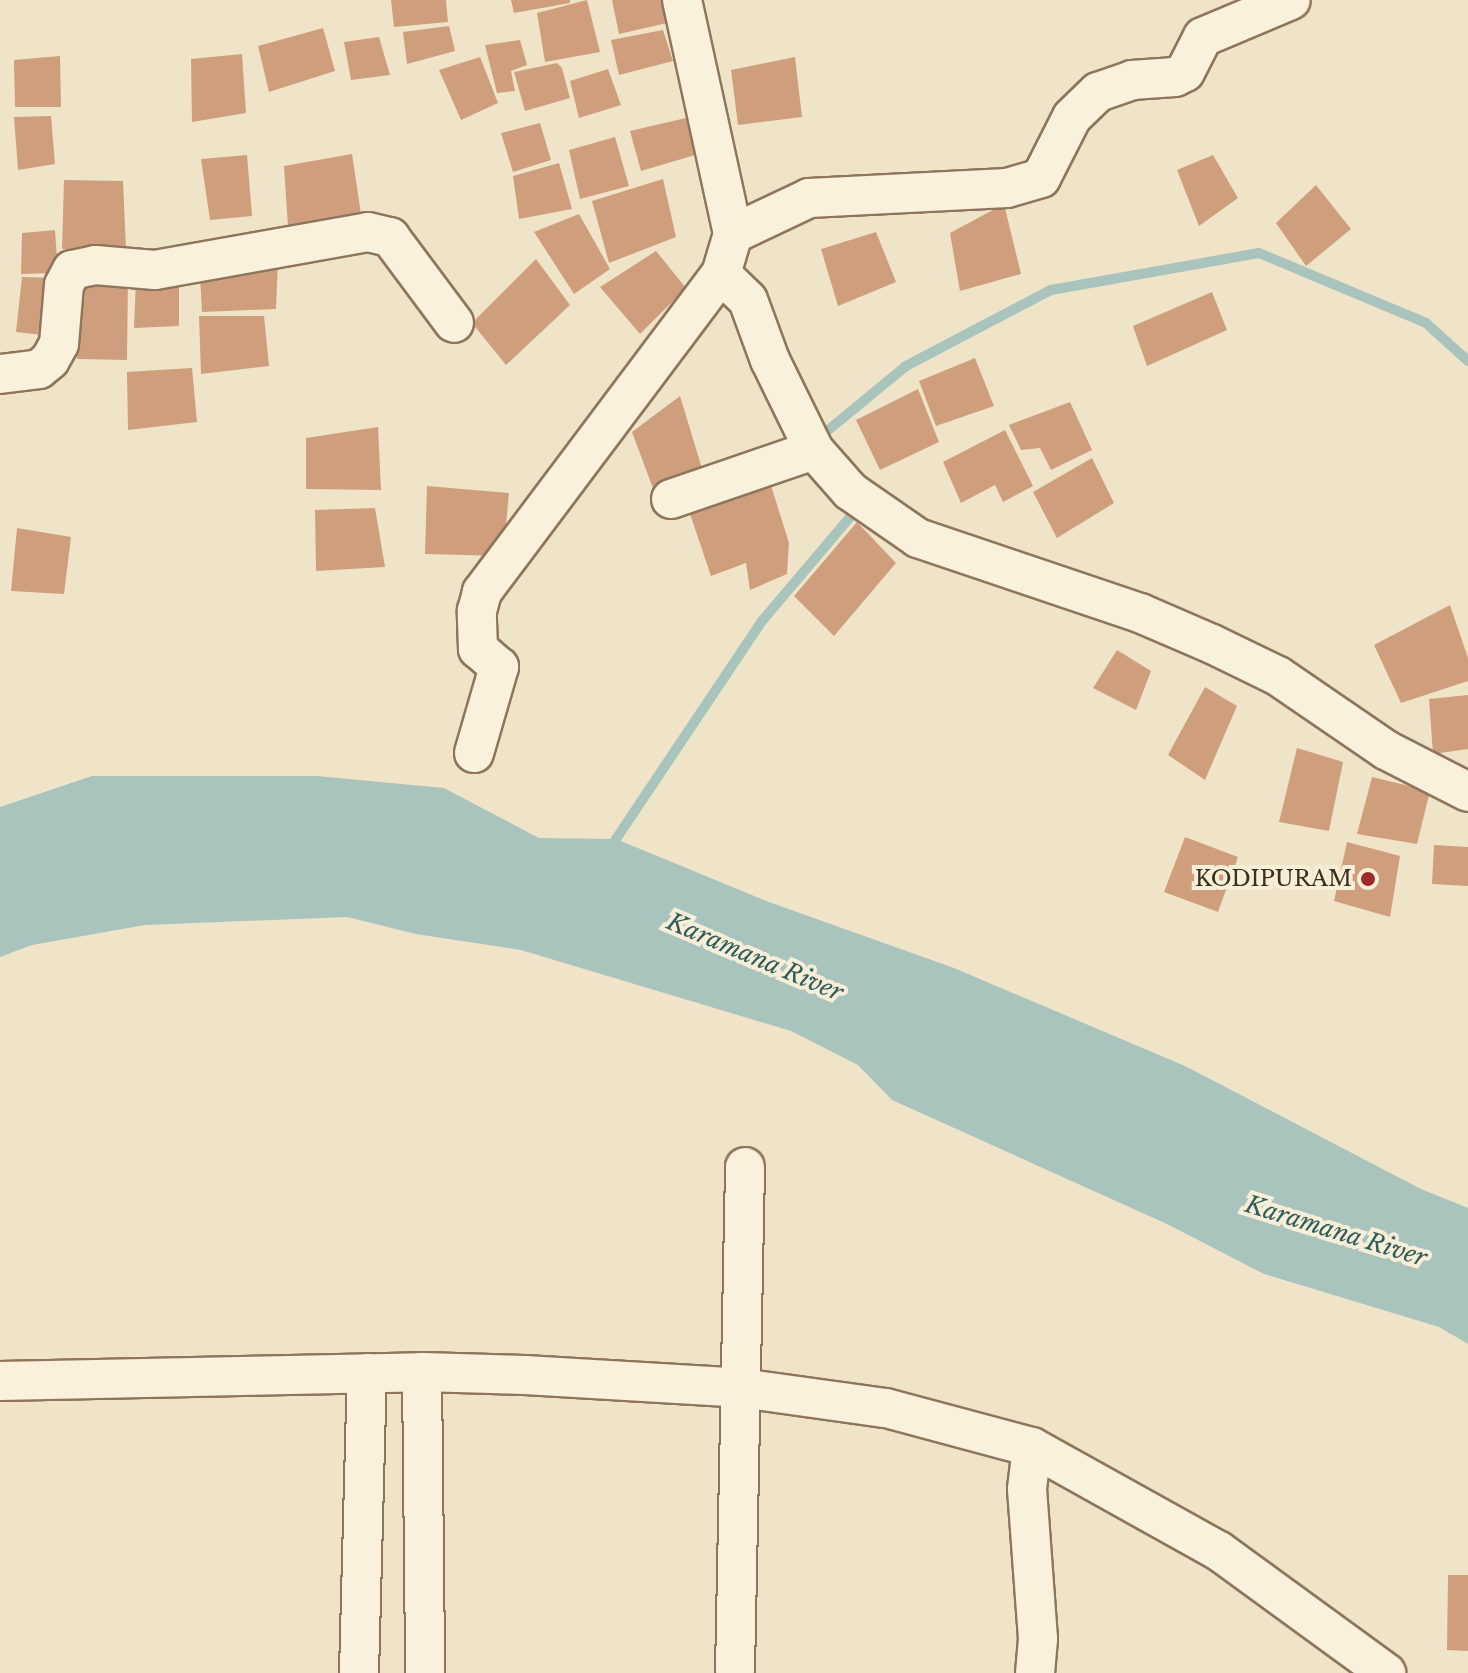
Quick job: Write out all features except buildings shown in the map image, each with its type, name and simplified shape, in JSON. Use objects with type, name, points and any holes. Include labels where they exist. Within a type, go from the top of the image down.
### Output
[{"type":"street","points":[[474,753],[499,667],[478,649],[477,611],[482,592],[721,274],[733,234],[682,0]]},
{"type":"street","points":[[733,234],[809,198],[1007,188],[1041,178],[1072,117],[1098,92],[1132,80],[1175,77],[1185,72],[1203,37],[1291,0]]},
{"type":"street","points":[[0,374],[39,369],[50,360],[59,344],[64,285],[72,270],[95,265],[155,270],[368,232],[390,237],[454,323]]},
{"type":"street","points":[[721,274],[748,300],[770,360],[814,450],[850,491],[918,538],[1140,613],[1278,676],[1386,750],[1468,792]]},
{"type":"street","points":[[671,499],[814,450]]},
{"type":"street","points":[[735,1671],[745,1167]]},
{"type":"street","points":[[422,1372],[425,1673]]},
{"type":"street","points":[[0,1381],[422,1372],[741,1388],[886,1408],[1032,1447],[1219,1551],[1386,1673]]},
{"type":"street","points":[[359,1673],[367,1373]]},
{"type":"street","points":[[1032,1447],[1027,1489],[1038,1639],[1035,1673]]},
{"type":"water","name":"Karamana River","points":[[92,776],[317,776],[444,788],[539,838],[616,839],[769,902],[954,968],[1185,1066],[1421,1189],[1468,1208],[1468,1344],[1439,1327],[1264,1274],[1167,1224],[892,1100],[858,1065],[791,1031],[521,950],[416,934],[347,917],[145,925],[32,945],[0,957],[0,807]]},
{"type":"waterway","points":[[824,439],[821,436],[906,366],[1051,290],[1259,253],[1426,323],[1468,361]]},
{"type":"waterway","points":[[616,839],[762,621],[858,508]]},
{"type":"place","name":"KODIPURAM","points":[[1368,879]]}]
